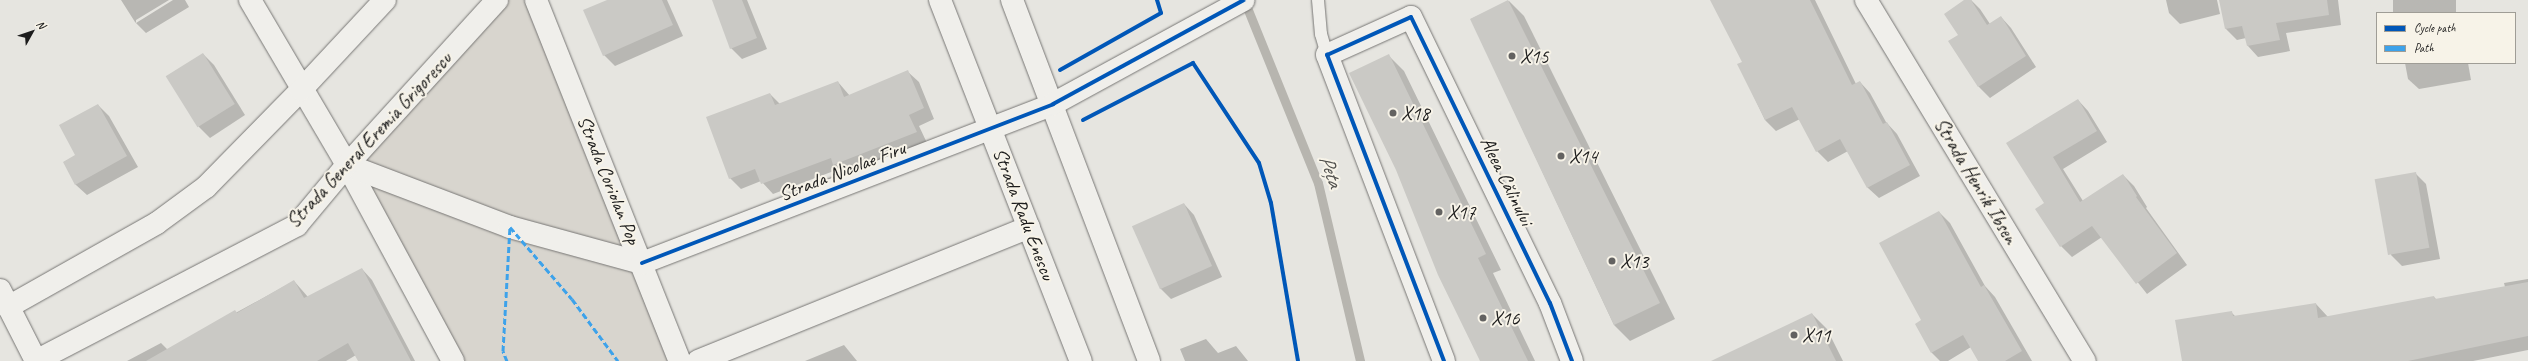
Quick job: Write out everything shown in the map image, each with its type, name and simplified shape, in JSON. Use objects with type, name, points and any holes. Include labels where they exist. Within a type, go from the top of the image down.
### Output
[{"type":"street","points":[[250,0],[347,164],[453,361]]},
{"type":"street","points":[[36,361],[4,298],[157,223],[206,187],[302,90],[385,0]]},
{"type":"street","name":"Strada General Eremia Grigorescu","points":[[36,361],[297,225],[347,164],[497,0]]},
{"type":"street","name":"Strada Coriolan Pop","points":[[536,0],[680,361]]},
{"type":"street","name":"Strada Radu Enescu","points":[[940,0],[1081,361]]},
{"type":"street","points":[[1012,0],[1053,104],[1149,361]]},
{"type":"street","name":"Strada Nicolae Firu","points":[[642,263],[991,130],[1053,104],[1185,34],[1244,0]]},
{"type":"street","name":"Strada Henrik Ibsen","points":[[1869,0],[2085,361]]},
{"type":"street","name":"Aleea Călinului","points":[[1327,55],[1411,17],[1550,303],[1572,361]]},
{"type":"street","points":[[1327,55],[1444,361]]},
{"type":"street","points":[[347,164],[510,227],[642,263]]},
{"type":"street","points":[[698,361],[1029,227]]},
{"type":"lane","points":[[1318,0],[1320,34],[1327,55]]},
{"type":"shaded area","points":[[497,0],[536,0],[680,361],[453,361],[347,165]]},
{"type":"building","points":[[607,0],[662,0],[673,25],[603,56],[583,10]]},
{"type":"building","points":[[712,0],[742,0],[757,38],[730,49]]},
{"type":"building","points":[[1508,0],[1660,303],[1614,325],[1470,19]]},
{"type":"building","points":[[1710,0],[1810,0],[1852,85],[1860,81],[1883,124],[1887,122],[1910,165],[1867,188],[1840,139],[1816,152],[1792,107],[1765,120],[1737,64],[1742,62]]},
{"type":"building","points":[[1964,0],[1971,0],[1987,25],[2001,16],[2026,56],[1978,87],[1948,41],[1958,35],[1944,14]]},
{"type":"building","points":[[2219,0],[2327,0],[2329,15],[2276,23],[2280,40],[2247,46],[2242,26],[2225,29]]},
{"type":"building","points":[[203,53],[235,104],[197,127],[166,76]]},
{"type":"building","points":[[1389,54],[1486,254],[1478,258],[1528,361],[1480,361],[1438,275],[1396,170],[1349,73]]},
{"type":"building","points":[[908,70],[924,108],[909,115],[917,132],[833,165],[831,158],[761,184],[755,169],[729,179],[706,117],[770,93],[775,105],[838,81],[844,97]]},
{"type":"building","points":[[2078,99],[2097,131],[2053,157],[2080,202],[2123,174],[2137,196],[2136,197],[2177,253],[2136,284],[2092,226],[2060,247],[2035,209],[2044,203],[2006,143]]},
{"type":"building","points":[[98,104],[127,156],[75,185],[63,162],[75,155],[59,125]]},
{"type":"building","points":[[2416,172],[2429,248],[2388,255],[2375,179]]},
{"type":"building","points":[[1184,203],[1212,266],[1160,289],[1132,226]]},
{"type":"building","points":[[1939,211],[1981,287],[1984,285],[2022,351],[2005,361],[1978,361],[1963,335],[1931,353],[1915,324],[1921,320],[1879,243]]},
{"type":"building","points":[[362,268],[411,361],[358,361],[348,343],[317,361],[146,361],[235,310],[237,313],[294,280],[304,298]]},
{"type":"building","points":[[2528,282],[2528,336],[2408,361],[2182,361],[2175,320],[2232,311],[2233,316],[2316,303],[2318,318],[2434,296],[2435,299]]},
{"type":"building","name":"X11","points":[[1812,313],[1836,361],[1711,361]]},
{"type":"waterway","name":"Peța","points":[[1244,0],[1318,183],[1360,361]]},
{"type":"marked path","points":[[507,361],[503,351],[510,227],[572,299],[618,361]]},
{"type":"cycle path","points":[[1060,70],[1161,13],[1157,0]]},
{"type":"cycle path","points":[[642,263],[1053,104],[1244,0]]},
{"type":"cycle path","points":[[1444,361],[1327,55],[1411,17],[1550,303],[1572,361]]},
{"type":"cycle path","points":[[1083,120],[1193,63],[1259,163],[1271,203],[1298,361]]},
{"type":"place","name":"X15","points":[[1512,56]]},
{"type":"place","name":"X18","points":[[1393,113]]},
{"type":"place","name":"X14","points":[[1561,156]]},
{"type":"place","name":"X17","points":[[1439,212]]},
{"type":"place","name":"X13","points":[[1612,261]]},
{"type":"place","name":"X16","points":[[1483,318]]},
{"type":"place","name":"X11","points":[[1794,335]]}]
